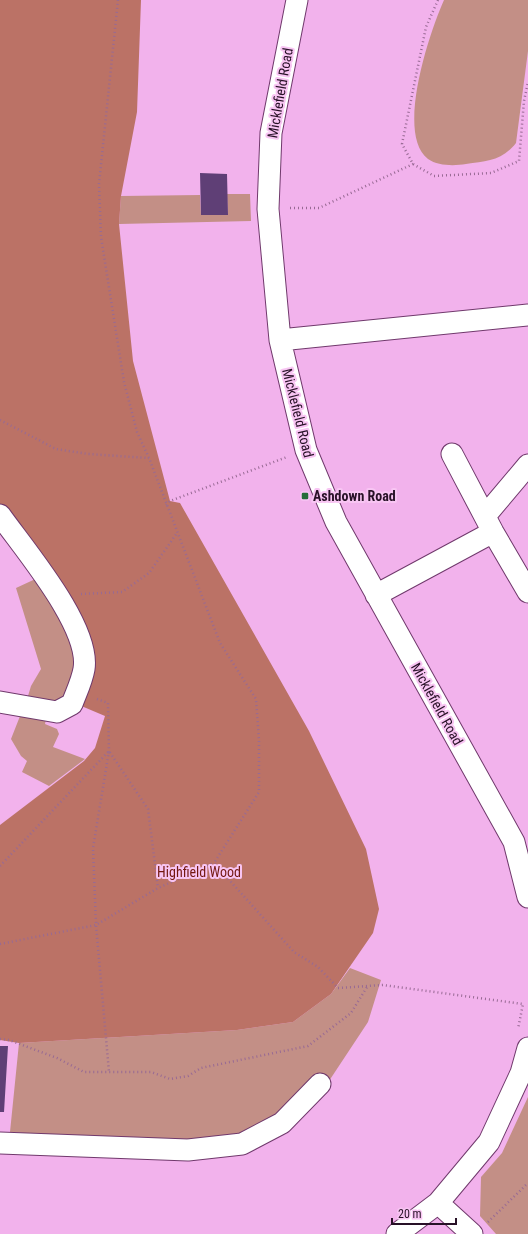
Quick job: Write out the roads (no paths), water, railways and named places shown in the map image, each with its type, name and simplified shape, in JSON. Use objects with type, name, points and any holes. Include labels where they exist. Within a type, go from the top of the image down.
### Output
[{"type":"street","name":"Micklefield Road","points":[[297,0],[271,133],[268,208],[280,340],[306,450],[336,522],[514,842],[528,897]]},
{"type":"street","points":[[280,340],[528,315]]},
{"type":"street","points":[[452,454],[489,524],[528,592]]},
{"type":"street","points":[[376,595],[489,524],[528,465]]},
{"type":"street","points":[[0,515],[64,605],[80,639],[84,668],[72,704],[57,712],[0,702]]},
{"type":"street","points":[[396,1234],[438,1203],[489,1142],[521,1073],[523,1039]]},
{"type":"street","points":[[0,1143],[188,1150],[242,1144],[282,1123],[320,1084]]},
{"type":"street","points":[[438,1203],[479,1229]]},
{"type":"place","name":"Ashdown Road","points":[[305,496]]},
{"type":"park label","name":"Highfield Wood","points":[[199,872]]}]
